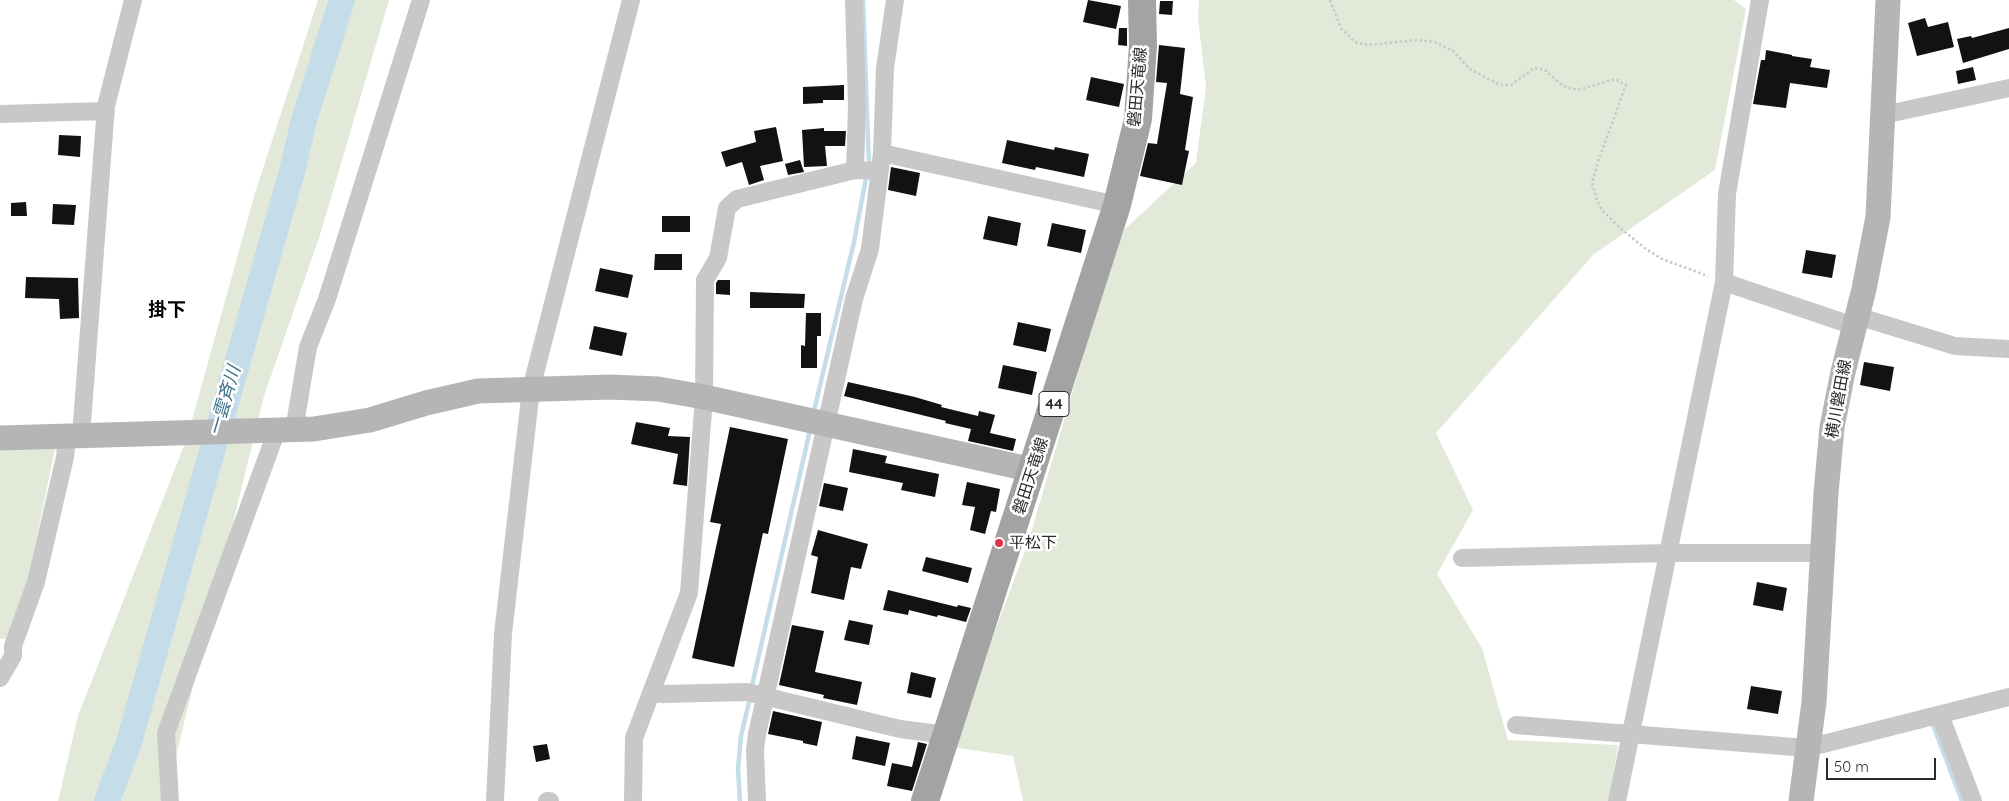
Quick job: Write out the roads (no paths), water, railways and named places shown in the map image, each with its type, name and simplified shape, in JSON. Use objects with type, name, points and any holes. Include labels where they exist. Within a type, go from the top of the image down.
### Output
[{"type":"main road","name":"磐田天竜線","points":[[925,801],[1117,205],[1138,119],[1143,45],[1142,0]]},
{"type":"street","points":[[0,678],[13,656],[7,646],[36,582],[65,456],[74,436],[106,111],[132,0]]},
{"type":"street","points":[[170,801],[166,733],[327,299],[421,0]]},
{"type":"street","points":[[495,801],[503,634],[531,389],[630,0]]},
{"type":"street","points":[[854,0],[857,105],[856,170]]},
{"type":"street","points":[[757,801],[755,750],[758,694],[818,424],[870,249],[882,153],[884,68],[895,0]]},
{"type":"street","points":[[1618,801],[1724,282],[1727,194],[1760,0]]},
{"type":"street","name":"横川磐田線","points":[[1801,801],[1814,702],[1826,492],[1832,427],[1878,217],[1888,0]]},
{"type":"street","points":[[1883,115],[2009,88]]},
{"type":"street","points":[[0,114],[106,111]]},
{"type":"street","points":[[882,153],[1117,205]]},
{"type":"street","points":[[633,801],[634,738],[690,593],[704,397],[705,280],[718,258],[727,208],[737,199],[856,170],[880,171]]},
{"type":"street","points":[[1724,282],[1856,321],[1955,346],[2009,349]]},
{"type":"street","points":[[0,438],[314,429],[370,420],[426,403],[478,391],[610,387],[658,389],[704,397],[818,424],[1032,470]]},
{"type":"street","points":[[1462,558],[1668,553],[1824,553]]},
{"type":"street","points":[[651,693],[758,694],[900,729],[947,735]]},
{"type":"street","points":[[1516,725],[1807,748],[2009,697]]},
{"type":"street","points":[[1940,715],[1973,801]]},
{"type":"waterway","name":"一雲斉川","points":[[107,801],[128,745],[293,168],[304,120],[342,0]]},
{"type":"waterway","points":[[863,0],[869,166]]},
{"type":"waterway","points":[[813,415],[854,242],[867,173]]},
{"type":"waterway","points":[[751,690],[810,430]]},
{"type":"waterway","points":[[740,801],[738,769],[741,736],[750,698]]},
{"type":"waterway","points":[[1933,725],[1962,801]]},
{"type":"place","name":"平松下","points":[[999,543]]},
{"type":"district","name":"掛下","points":[[167,310]]}]
